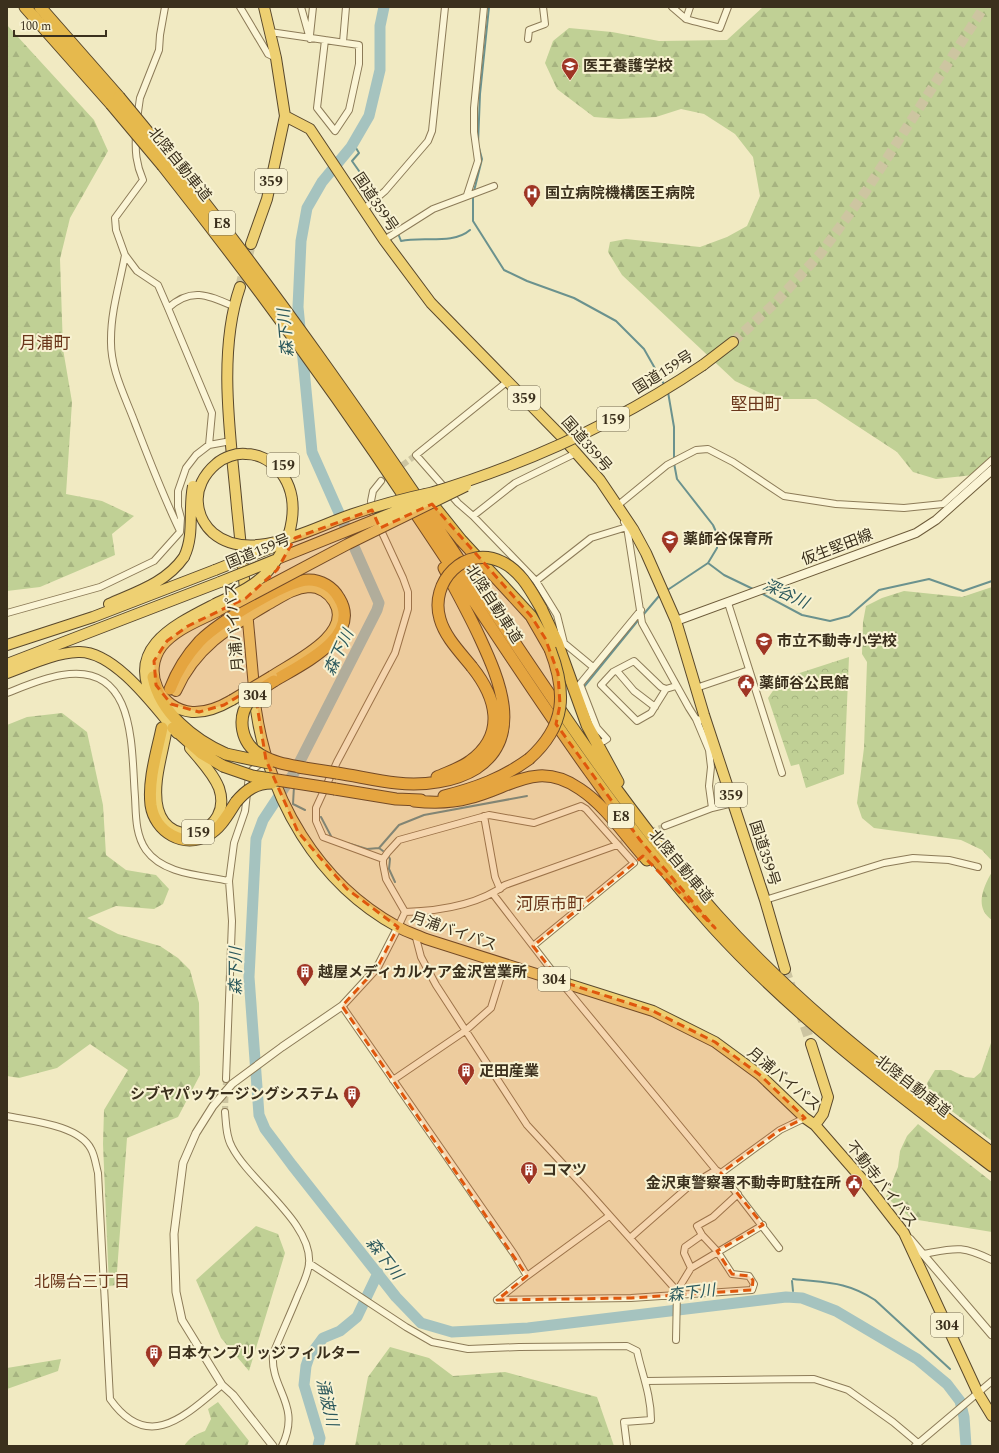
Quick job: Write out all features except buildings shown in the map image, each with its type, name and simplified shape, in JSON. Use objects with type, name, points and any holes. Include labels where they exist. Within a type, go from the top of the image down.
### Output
[{"type":"highway","name":"北陸自動車道","points":[[40,7],[167,162],[338,380],[574,732],[650,835],[719,917],[781,980],[845,1038],[992,1153]]},
{"type":"highway","name":"359","points":[[251,244],[267,198],[286,116],[276,58],[264,7]]},
{"type":"highway","name":"北陸自動車道","points":[[26,8],[115,100]]},
{"type":"highway","name":"国道359号","points":[[286,116],[310,129],[384,240],[431,302],[576,453],[600,480],[633,529],[646,553],[676,621],[696,688],[701,720],[733,803],[765,900],[785,969]]},
{"type":"highway","name":"月浦バイパス","points":[[240,286],[233,306],[228,350],[231,441],[256,710],[266,760],[270,772],[287,812],[298,832],[330,872],[347,889],[365,904],[398,927],[414,934],[653,1011],[708,1038],[760,1075],[805,1118],[815,1125]]},
{"type":"highway","name":"北陸自動車道","points":[[267,291],[567,742],[640,840],[715,928],[773,987],[825,1034],[879,1079],[992,1166]]},
{"type":"highway","name":"国道159号","points":[[7,664],[220,582],[492,473],[604,423],[675,384],[733,342]]},
{"type":"highway","points":[[338,380],[461,540],[531,616],[550,649],[560,685],[559,714],[548,740],[530,759],[499,778],[475,788],[437,798],[414,801]]},
{"type":"highway","points":[[153,677],[161,700],[180,722],[204,742],[226,754],[246,759],[398,783],[417,783],[456,778],[472,771],[486,760],[497,745],[503,726],[504,717],[502,697],[483,646],[446,573],[410,510],[345,410]]},
{"type":"highway","name":"159","points":[[28,638],[153,584],[172,572],[184,557],[190,538],[193,485],[206,464],[219,453],[235,448],[244,447],[259,449],[267,452],[281,463],[290,474],[296,487],[299,506],[298,526],[292,545],[277,570],[262,585],[217,608]]},
{"type":"highway","name":"159","points":[[153,677],[154,661],[157,654],[167,641],[180,630],[248,587],[269,570],[280,555],[288,539],[289,534],[292,521],[293,513],[290,488],[282,473],[271,462],[251,454],[237,454],[224,458],[206,474],[200,488],[198,503],[202,517],[211,530],[223,540],[238,545],[254,546],[271,543],[281,540],[286,538],[292,536],[298,534],[352,514],[434,492]]},
{"type":"highway","name":"国道159号","points":[[7,645],[93,617],[354,516],[434,492],[517,461]]},
{"type":"highway","name":"159","points":[[7,673],[70,653],[85,652],[98,655],[117,667],[167,729],[206,768],[219,789],[221,803],[217,816],[213,822],[201,832],[187,834],[180,832],[166,823],[158,810],[157,787],[167,729],[150,692],[146,677],[147,661],[152,647],[161,636],[173,627],[266,589],[370,533],[492,473]]},
{"type":"highway","points":[[417,783],[444,774],[469,762],[482,750],[491,736],[494,713],[492,698],[484,683],[447,634],[438,611],[440,588],[446,576],[457,566],[463,562],[477,558],[501,561],[521,577],[541,608],[557,642],[587,725],[607,764],[657,840],[719,917]]},
{"type":"highway","points":[[153,677],[165,699],[177,708],[184,710],[207,711],[232,700],[318,653],[334,640],[341,630],[344,619],[341,602],[335,592],[326,585],[308,580],[287,586],[247,613],[215,628],[201,640],[184,662],[173,690]]},
{"type":"highway","points":[[273,678],[254,695],[246,706],[242,718],[244,736],[250,747],[261,756],[305,768]]},
{"type":"highway","points":[[157,706],[194,747]]},
{"type":"highway","points":[[303,784],[262,783],[250,788],[236,802],[218,827],[203,837],[190,840],[178,838],[161,827],[152,809],[151,796],[167,729],[223,766],[252,776],[414,801],[437,802],[460,800],[481,794],[529,776],[546,775],[563,780],[580,789],[597,803],[658,872],[715,928]]},
{"type":"highway","points":[[811,1044],[828,1097],[823,1114],[815,1125]]},
{"type":"highway","name":"不動寺バイパス","points":[[815,1125],[862,1179],[904,1233],[978,1393],[992,1416]]},
{"type":"main road","name":"仮生堅田線","points":[[676,621],[916,533],[936,520],[992,470]]},
{"type":"street","points":[[165,7],[160,35],[160,50],[140,98],[136,126],[135,153],[137,167],[143,180],[115,218],[116,230],[125,255],[137,271],[158,285],[168,308],[212,413],[209,444]]},
{"type":"street","points":[[240,7],[268,54],[276,58]]},
{"type":"street","points":[[301,7],[310,39]]},
{"type":"street","points":[[310,39],[313,7]]},
{"type":"street","points":[[343,42],[346,7]]},
{"type":"street","points":[[364,209],[385,191],[428,141],[432,131],[445,7]]},
{"type":"street","points":[[469,194],[478,161],[474,132],[474,108],[484,7]]},
{"type":"street","points":[[528,39],[529,30],[546,24],[543,7]]},
{"type":"street","points":[[672,7],[686,19],[702,25],[707,23],[720,28],[728,7]]},
{"type":"street","points":[[686,19],[690,7]]},
{"type":"street","points":[[270,32],[310,39],[325,40],[343,42],[359,45],[359,64],[349,110],[335,131],[317,108],[325,40]]},
{"type":"street","points":[[384,240],[433,209],[469,194],[494,186]]},
{"type":"street","points":[[125,255],[114,303],[111,339],[112,357],[115,372],[180,532]]},
{"type":"street","points":[[168,308],[177,300],[189,295],[203,295],[233,306]]},
{"type":"street","points":[[508,381],[416,455],[458,503],[473,516],[536,581],[557,615],[564,643],[593,667]]},
{"type":"street","points":[[7,613],[100,586],[154,561],[180,532],[181,518],[178,507],[178,491],[186,468],[196,455],[209,444],[231,441]]},
{"type":"street","points":[[712,808],[709,786],[711,768],[709,750],[701,720],[676,686],[641,615],[627,527],[617,506],[669,464],[696,450],[708,449],[733,462],[784,496],[836,504],[904,508],[943,504],[992,460]]},
{"type":"street","points":[[473,516],[515,483],[576,453]]},
{"type":"street","points":[[382,481],[373,491],[371,501],[373,513],[403,578],[408,592],[408,609],[395,653],[337,762],[316,808],[316,822],[323,837],[383,859]]},
{"type":"street","points":[[536,581],[591,538],[627,527]]},
{"type":"street","points":[[728,603],[782,773]]},
{"type":"street","points":[[604,741],[607,739],[597,728],[580,684],[593,667],[641,615]]},
{"type":"street","points":[[666,689],[651,713],[637,721],[600,685],[617,671],[634,661],[661,687],[666,689],[676,686]]},
{"type":"street","points":[[696,688],[749,670]]},
{"type":"street","points":[[617,671],[634,691],[655,707]]},
{"type":"street","points":[[7,693],[44,679],[78,673],[93,676],[114,690],[121,698],[127,715],[137,828],[146,850],[160,864],[171,869],[229,881]]},
{"type":"street","points":[[229,1082],[232,921],[229,881],[234,843],[246,811],[249,776],[257,765],[266,760]]},
{"type":"street","points":[[666,826],[712,808],[733,803]]},
{"type":"street","points":[[405,912],[386,879],[383,859],[399,840],[489,814],[534,823],[581,806],[586,809],[634,863],[533,946]]},
{"type":"street","points":[[484,816],[495,877],[500,889]]},
{"type":"street","points":[[405,912],[427,911],[472,901],[493,894],[505,885],[618,845]]},
{"type":"street","points":[[765,900],[877,865],[906,859],[949,860],[978,867]]},
{"type":"street","points":[[493,894],[560,981],[718,1172],[738,1194],[779,1248]]},
{"type":"street","points":[[273,1446],[233,1395],[222,1385],[182,1320],[176,1292],[174,1234],[183,1163],[196,1134],[229,1082],[342,1006],[377,968],[405,912]]},
{"type":"street","points":[[414,934],[422,957],[465,1031],[527,1125],[630,1238],[676,1295]]},
{"type":"street","points":[[393,1080],[465,1031],[491,1008],[505,963]]},
{"type":"street","points":[[342,1006],[514,1254],[527,1276]]},
{"type":"street","points":[[225,1112],[227,1135],[232,1147],[248,1170],[294,1221],[306,1247],[309,1263],[273,1354],[272,1366],[288,1404],[289,1424],[282,1446]]},
{"type":"street","points":[[7,1116],[68,1130],[85,1140],[92,1150],[98,1174],[110,1399],[117,1410],[127,1420],[148,1429],[161,1428],[168,1426],[186,1416],[222,1385]]},
{"type":"street","points":[[630,1238],[688,1187],[718,1172],[780,1130],[805,1118]]},
{"type":"street","points":[[609,1216],[497,1300],[583,1300],[752,1290],[754,1284],[753,1280],[749,1276],[732,1274],[717,1251],[702,1235],[698,1226],[713,1217],[738,1194]]},
{"type":"street","points":[[676,1338],[676,1295],[691,1268],[717,1251],[763,1226]]},
{"type":"street","points":[[904,1233],[992,1335]]},
{"type":"street","points":[[691,1268],[684,1253],[685,1247],[702,1235]]},
{"type":"street","points":[[923,1254],[962,1248],[972,1250],[992,1260]]},
{"type":"street","points":[[309,1263],[356,1295],[432,1342],[468,1349],[627,1346],[637,1351],[643,1376],[646,1381],[651,1420],[624,1422],[627,1446]]},
{"type":"street","points":[[646,1381],[814,1379],[848,1390],[893,1422],[917,1444],[992,1381]]},
{"type":"highlighted area","points":[[432,504],[531,616],[545,638],[558,673],[560,705],[556,724],[640,840],[715,928],[643,856],[533,946],[560,981],[653,1011],[715,1042],[760,1075],[805,1118],[780,1130],[721,1173],[763,1225],[717,1251],[732,1274],[749,1276],[753,1280],[752,1290],[631,1298],[497,1300],[527,1276],[342,1006],[377,968],[398,927],[347,889],[298,832],[266,760],[254,687],[224,705],[199,712],[171,704],[156,685],[154,661],[167,641],[188,626],[246,598],[277,570],[295,538],[372,510],[380,528]]},
{"type":"green space","points":[[763,7],[992,7],[992,473],[936,479],[913,472],[897,452],[816,399],[773,399],[735,381],[622,275],[608,252],[610,242],[626,239],[700,247],[727,237],[747,226],[760,196],[753,157],[735,134],[704,114],[681,109],[656,117],[619,119],[594,117],[557,89],[545,63],[553,41],[569,28],[612,32],[659,41],[727,40]]},
{"type":"green space","points":[[7,25],[94,120],[108,151],[70,218],[60,259],[63,349],[72,402],[66,494],[102,501],[134,516],[112,534],[115,555],[40,587],[7,591]]},
{"type":"green space","points":[[992,587],[992,861],[982,850],[961,840],[874,828],[862,818],[857,803],[864,748],[867,662],[862,654],[863,622],[866,606],[882,598],[904,591],[962,597]]},
{"type":"green space","points":[[849,657],[844,774],[806,788],[799,764],[791,766],[768,698],[781,679]]},
{"type":"green space","points":[[62,713],[87,732],[103,805],[106,855],[126,870],[156,875],[169,889],[163,904],[154,909],[116,906],[87,918],[118,934],[160,946],[178,958],[190,970],[199,1003],[200,1075],[178,1117],[127,1138],[116,1285],[109,1286],[103,1144],[104,1110],[128,1070],[90,1044],[57,1068],[19,1078],[7,1076],[7,725],[27,717]]},
{"type":"green space","points":[[992,872],[992,920],[983,910],[982,897],[983,891]]},
{"type":"green space","points":[[992,1040],[992,1141],[933,1097],[929,1091],[927,1083],[935,1070],[951,1070],[965,1077],[974,1078],[981,1072]]},
{"type":"green space","points":[[918,1124],[992,1182],[992,1232],[912,1219],[886,1197],[898,1167],[900,1151],[907,1136]]},
{"type":"green space","points":[[256,1226],[278,1234],[285,1253],[249,1371],[221,1338],[196,1280]]},
{"type":"green space","points":[[390,1347],[429,1358],[453,1376],[505,1372],[597,1397],[614,1446],[355,1446],[368,1377]]},
{"type":"green space","points":[[61,1359],[58,1371],[7,1389],[7,1368]]},
{"type":"green space","points":[[218,1402],[249,1441],[247,1446],[184,1446],[193,1437],[205,1431],[211,1419],[208,1409]]},
{"type":"waterway","name":"森下川","points":[[384,7],[380,26],[380,70],[369,116],[351,147],[322,182],[307,208],[301,241],[298,307],[312,452],[379,603],[377,610],[294,773],[263,820],[256,839],[249,977],[259,1115],[265,1129],[292,1165],[396,1297],[421,1323],[452,1332],[528,1328],[786,1297],[802,1298],[836,1311],[917,1359],[947,1384],[960,1401],[964,1417],[966,1446]]},
{"type":"waterway","points":[[478,144],[480,94],[489,7]]},
{"type":"waterway","points":[[353,143],[359,153],[352,161],[392,218],[401,241],[446,239],[463,235],[470,230]]},
{"type":"waterway","points":[[474,191],[482,159],[479,148]]},
{"type":"waterway","points":[[473,195],[473,221],[504,270],[527,281],[574,298],[616,321],[644,349],[665,386]]},
{"type":"waterway","points":[[668,392],[674,427],[674,459]]},
{"type":"waterway","points":[[669,589],[708,563],[717,548],[717,534],[713,525],[677,479],[674,463]]},
{"type":"waterway","name":"深谷川","points":[[708,563],[724,575],[753,589]]},
{"type":"waterway","name":"深谷川","points":[[761,593],[802,615],[830,621],[849,616],[879,590],[929,579],[963,591],[992,581]]},
{"type":"waterway","points":[[643,615],[659,596]]},
{"type":"waterway","points":[[583,688],[640,618]]},
{"type":"waterway","name":"森下川","points":[[294,773],[294,780]]},
{"type":"waterway","points":[[294,786],[293,804],[305,810]]},
{"type":"waterway","points":[[347,843],[367,849],[379,848],[399,825],[424,815],[527,796]]},
{"type":"waterway","points":[[321,817],[332,838]]},
{"type":"waterway","points":[[379,848],[383,851]]},
{"type":"waterway","points":[[389,857],[389,869],[395,882]]},
{"type":"waterway","name":"涌波川","points":[[318,1446],[320,1438],[304,1385],[306,1366],[309,1357],[323,1338],[340,1331],[357,1317],[378,1273]]},
{"type":"waterway","points":[[793,1279],[836,1284],[855,1289],[865,1294],[875,1300],[950,1369]]},
{"type":"waterway","points":[[792,1281],[793,1291]]},
{"type":"tunnel","points":[[733,342],[776,302],[821,253],[866,191],[984,7]]},
{"type":"tunnel","points":[[240,287],[251,244]]},
{"type":"tunnel","points":[[381,481],[416,455]]},
{"type":"tunnel","points":[[617,845],[665,826]]},
{"type":"tunnel","points":[[785,969],[793,993]]},
{"type":"tunnel","points":[[800,1012],[811,1044]]},
{"type":"tunnel","points":[[225,1112],[226,1079]]},
{"type":"place","name":"医王養護学校","points":[[570,81]]},
{"type":"place","name":"国立病院機構医王病院","points":[[532,208]]},
{"type":"place","name":"薬師谷保育所","points":[[670,554]]},
{"type":"place","name":"市立不動寺小学校","points":[[764,656]]},
{"type":"place","name":"薬師谷公民館","points":[[746,698]]},
{"type":"place","name":"越屋メディカルケア金沢営業所","points":[[305,987]]},
{"type":"place","name":"疋田産業","points":[[466,1086]]},
{"type":"place","name":"シブヤパッケージングシステム","points":[[352,1109]]},
{"type":"place","name":"コマツ","points":[[529,1185]]},
{"type":"place","name":"金沢東警察署不動寺町駐在所","points":[[854,1198]]},
{"type":"place","name":"日本ケンブリッジフィルター","points":[[154,1368]]},
{"type":"district","name":"月浦町","points":[[45,343]]},
{"type":"district","name":"堅田町","points":[[756,404]]},
{"type":"district","name":"河原市町","points":[[550,904]]},
{"type":"district","name":"北陽台三丁目","points":[[82,1281]]}]
